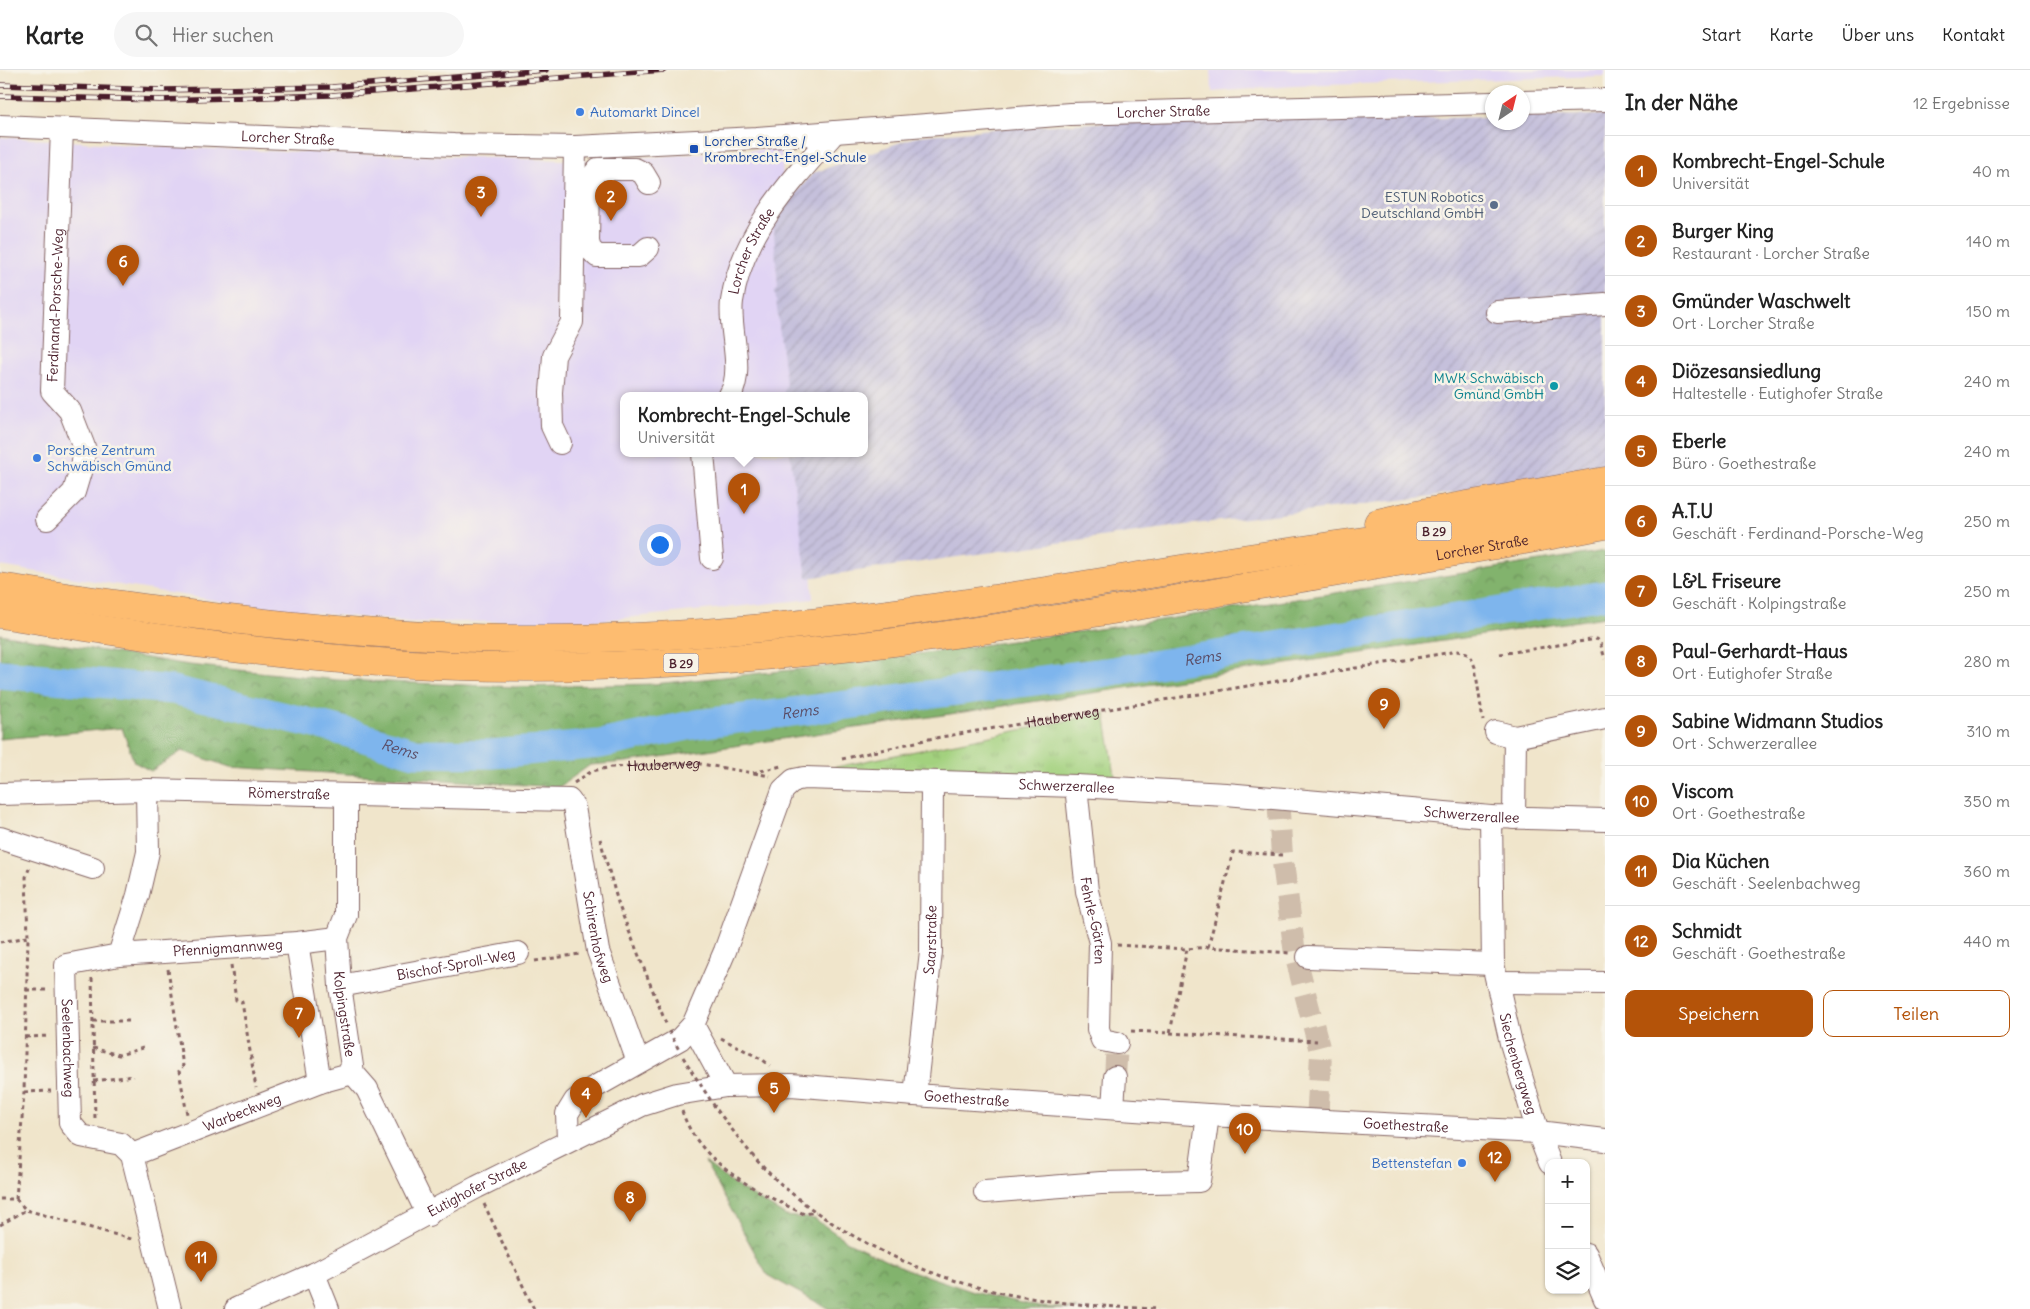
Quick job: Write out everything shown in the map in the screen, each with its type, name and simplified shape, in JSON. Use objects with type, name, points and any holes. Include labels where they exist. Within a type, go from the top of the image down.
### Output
[{"type":"highway","points":[[1262,556],[1409,516],[1605,481]]},
{"type":"highway","name":"B 29","points":[[0,587],[231,621],[447,638],[552,639],[755,630],[1047,591],[1262,556],[1502,522],[1605,503]]},
{"type":"highway","name":"Lorcher Straße","points":[[0,614],[200,645],[375,661],[460,666],[622,665],[796,655],[1066,619],[1605,526]]},
{"type":"street","points":[[1530,102],[1605,100]]},
{"type":"street","name":"Lorcher Straße","points":[[0,126],[454,145],[575,147],[836,132],[1070,114],[1485,103]]},
{"type":"street","name":"Ferdinand-Porsche-Weg","points":[[47,519],[74,492],[83,462],[84,447],[70,410],[52,391],[62,130]]},
{"type":"street","name":"Lorcher Straße","points":[[732,392],[735,376],[732,304],[737,273],[750,240],[795,176],[836,132]]},
{"type":"street","points":[[560,443],[552,426],[551,392],[554,356],[572,322],[575,147]]},
{"type":"street","points":[[648,248],[639,256],[597,256],[590,249],[589,181],[598,169],[635,169],[643,173],[649,183]]},
{"type":"street","points":[[1497,312],[1605,304]]},
{"type":"street","points":[[703,457],[712,558]]},
{"type":"street","points":[[1514,818],[1506,735],[1605,718]]},
{"type":"street","points":[[568,1140],[567,1114],[575,1101],[593,1088],[680,1039],[693,1025],[725,951],[783,790],[791,773]]},
{"type":"street","name":"Schwerzerallee","points":[[791,773],[804,778],[1076,786],[1226,794],[1491,817],[1605,820]]},
{"type":"street","name":"Saarstraße","points":[[915,1096],[931,952],[932,782]]},
{"type":"street","name":"Fehrle-Gärten","points":[[1076,786],[1087,891],[1100,943],[1098,1029]]},
{"type":"street","points":[[119,955],[138,895],[148,852],[147,790]]},
{"type":"street","name":"Römerstraße","points":[[0,794],[147,790],[567,803]]},
{"type":"street","name":"Kolpingstraße","points":[[346,795],[346,915],[337,938],[340,986],[353,1073],[367,1089],[428,1215]]},
{"type":"street","name":"Schirenhofweg","points":[[567,803],[598,950],[638,1062]]},
{"type":"street","name":"Siechenbergweg","points":[[1491,817],[1495,973],[1512,1042],[1538,1132],[1548,1159]]},
{"type":"street","points":[[0,838],[93,868]]},
{"type":"street","name":"Pfennigmannweg","points":[[119,955],[297,943],[337,938]]},
{"type":"street","points":[[297,943],[320,1082]]},
{"type":"street","name":"Bischof-Sproll-Weg","points":[[340,986],[518,953]]},
{"type":"street","name":"Seelenbachweg","points":[[119,955],[66,965],[70,1123],[81,1136],[121,1144],[132,1155]]},
{"type":"street","points":[[1308,957],[1605,983]]},
{"type":"street","points":[[693,1025],[726,1086]]},
{"type":"street","points":[[1098,1029],[1102,1040],[1116,1042]]},
{"type":"street","name":"Warbeckweg","points":[[132,1155],[320,1082],[353,1073]]},
{"type":"street","points":[[1113,1108],[1115,1077]]},
{"type":"street","name":"Goethestraße","points":[[726,1086],[791,1084],[915,1096],[1208,1115],[1538,1132],[1605,1140]]},
{"type":"street","name":"Eutighofer Straße","points":[[236,1309],[314,1274],[428,1215],[476,1187],[642,1105],[677,1094],[726,1086]]},
{"type":"street","points":[[985,1192],[1101,1183],[1199,1181],[1208,1115]]},
{"type":"street","points":[[132,1155],[170,1309]]},
{"type":"street","points":[[1590,1263],[1605,1299]]},
{"type":"street","points":[[314,1274],[328,1309]]},
{"type":"path","points":[[1500,654],[1597,639],[1600,642],[1605,659]]},
{"type":"path","name":"Hauberweg","points":[[834,760],[929,739],[1458,651],[1470,655],[1475,667],[1484,727],[1506,735]]},
{"type":"path","name":"Hauberweg","points":[[567,803],[567,789],[592,770],[612,767],[695,763],[753,773],[770,767],[791,773]]},
{"type":"path","points":[[599,835],[619,906],[669,1031],[679,1050]]},
{"type":"path","points":[[35,849],[26,877],[28,937],[26,1038],[16,1199],[26,1210],[153,1245]]},
{"type":"path","points":[[1208,947],[1233,852],[1282,855]]},
{"type":"path","points":[[0,942],[28,937]]},
{"type":"path","points":[[1100,943],[1187,949],[1208,947],[1279,951],[1308,957]]},
{"type":"path","points":[[228,948],[236,1000],[242,1002],[259,1106]]},
{"type":"path","points":[[1170,1033],[1187,949]]},
{"type":"path","name":"Bischof-Sproll-Weg","points":[[518,953],[533,962],[598,950]]},
{"type":"path","points":[[165,952],[183,1066],[179,1071],[191,1132]]},
{"type":"path","points":[[92,960],[95,1138]]},
{"type":"path","points":[[93,1021],[132,1021]]},
{"type":"path","points":[[693,1025],[763,1060],[791,1084]]},
{"type":"path","points":[[1098,1029],[1317,1041]]},
{"type":"path","points":[[26,1038],[68,1035]]},
{"type":"path","points":[[93,1048],[119,1055],[143,1048]]},
{"type":"path","points":[[691,1070],[717,1110],[762,1166],[817,1212],[878,1248],[918,1268],[972,1286],[1037,1299],[1158,1309]]},
{"type":"path","points":[[94,1081],[134,1076]]},
{"type":"path","points":[[24,1092],[69,1090]]},
{"type":"path","points":[[677,1094],[684,1118],[704,1147],[737,1178],[804,1214],[817,1212]]},
{"type":"path","points":[[476,1187],[534,1309]]},
{"type":"path","points":[[0,1199],[16,1199]]},
{"type":"path","points":[[0,1225],[26,1210]]},
{"type":"shaded area","points":[[1211,70],[1605,70],[1605,76],[1294,86],[1212,92]]},
{"type":"shaded area","points":[[1295,113],[1332,120],[1485,117],[1485,130],[1530,130],[1530,116],[1605,115],[1605,470],[1425,497],[1186,525],[807,578],[791,457],[868,457],[868,392],[784,392],[786,385],[775,291],[778,288],[773,220],[813,173],[918,136],[1014,127]]},
{"type":"shaded area","points":[[0,137],[179,148],[593,161],[781,148],[798,392],[620,392],[620,457],[802,457],[813,599],[594,621],[410,622],[264,608],[0,566]]},
{"type":"green space","points":[[1605,551],[1605,617],[626,762],[590,765],[559,787],[230,767],[182,751],[151,771],[134,762],[122,728],[0,739],[0,634],[189,665],[338,680],[516,687],[654,684],[831,666],[1142,623]]},
{"type":"green space","points":[[1105,713],[1115,776],[811,772]]},
{"type":"green space","points":[[705,1162],[733,1184],[786,1216],[815,1219],[848,1242],[906,1269],[974,1292],[1040,1307],[1078,1309],[829,1309],[767,1275]]},
{"type":"waterway","name":"Rems","points":[[0,674],[173,690],[332,728],[415,753],[492,754],[600,744],[697,724],[1106,672],[1605,595]]},
{"type":"tunnel","points":[[1278,798],[1282,855],[1295,954],[1321,1055],[1317,1121]]},
{"type":"tunnel","points":[[1115,1077],[1117,1043]]},
{"type":"railway","points":[[0,85],[163,90],[332,87],[546,70]]},
{"type":"railway","points":[[0,96],[160,100],[332,95],[664,70]]},
{"type":"place","name":"Automarkt Dincel","points":[[580,112]]},
{"type":"place","name":"Lorcher Straße / Krombrecht-Engel-Schule","points":[[694,149]]},
{"type":"place","name":"ESTUN Robotics Deutschland GmbH","points":[[1494,205]]},
{"type":"place","name":"Gmünder Waschwelt","points":[[481,217]]},
{"type":"place","name":"Burger King","points":[[611,221]]},
{"type":"place","name":"A.T.U","points":[[123,286]]},
{"type":"place","name":"MWK Schwäbisch Gmünd GmbH","points":[[1554,386]]},
{"type":"place","name":"Porsche Zentrum Schwäbisch Gmünd","points":[[37,458]]},
{"type":"place","name":"Kombrecht-Engel-Schule","points":[[744,514]]},
{"type":"place","name":"Sabine Widmann Studios","points":[[1384,729]]},
{"type":"place","name":"L&L Friseure","points":[[299,1038]]},
{"type":"place","name":"Eberle","points":[[774,1113]]},
{"type":"place","name":"Diözesansiedlung","points":[[586,1118]]},
{"type":"place","name":"Viscom","points":[[1245,1154]]},
{"type":"place","name":"Bettenstefan","points":[[1462,1163]]},
{"type":"place","name":"Schmidt","points":[[1495,1182]]},
{"type":"place","name":"Paul-Gerhardt-Haus","points":[[630,1222]]},
{"type":"place","name":"Dia Küchen","points":[[201,1282]]}]
